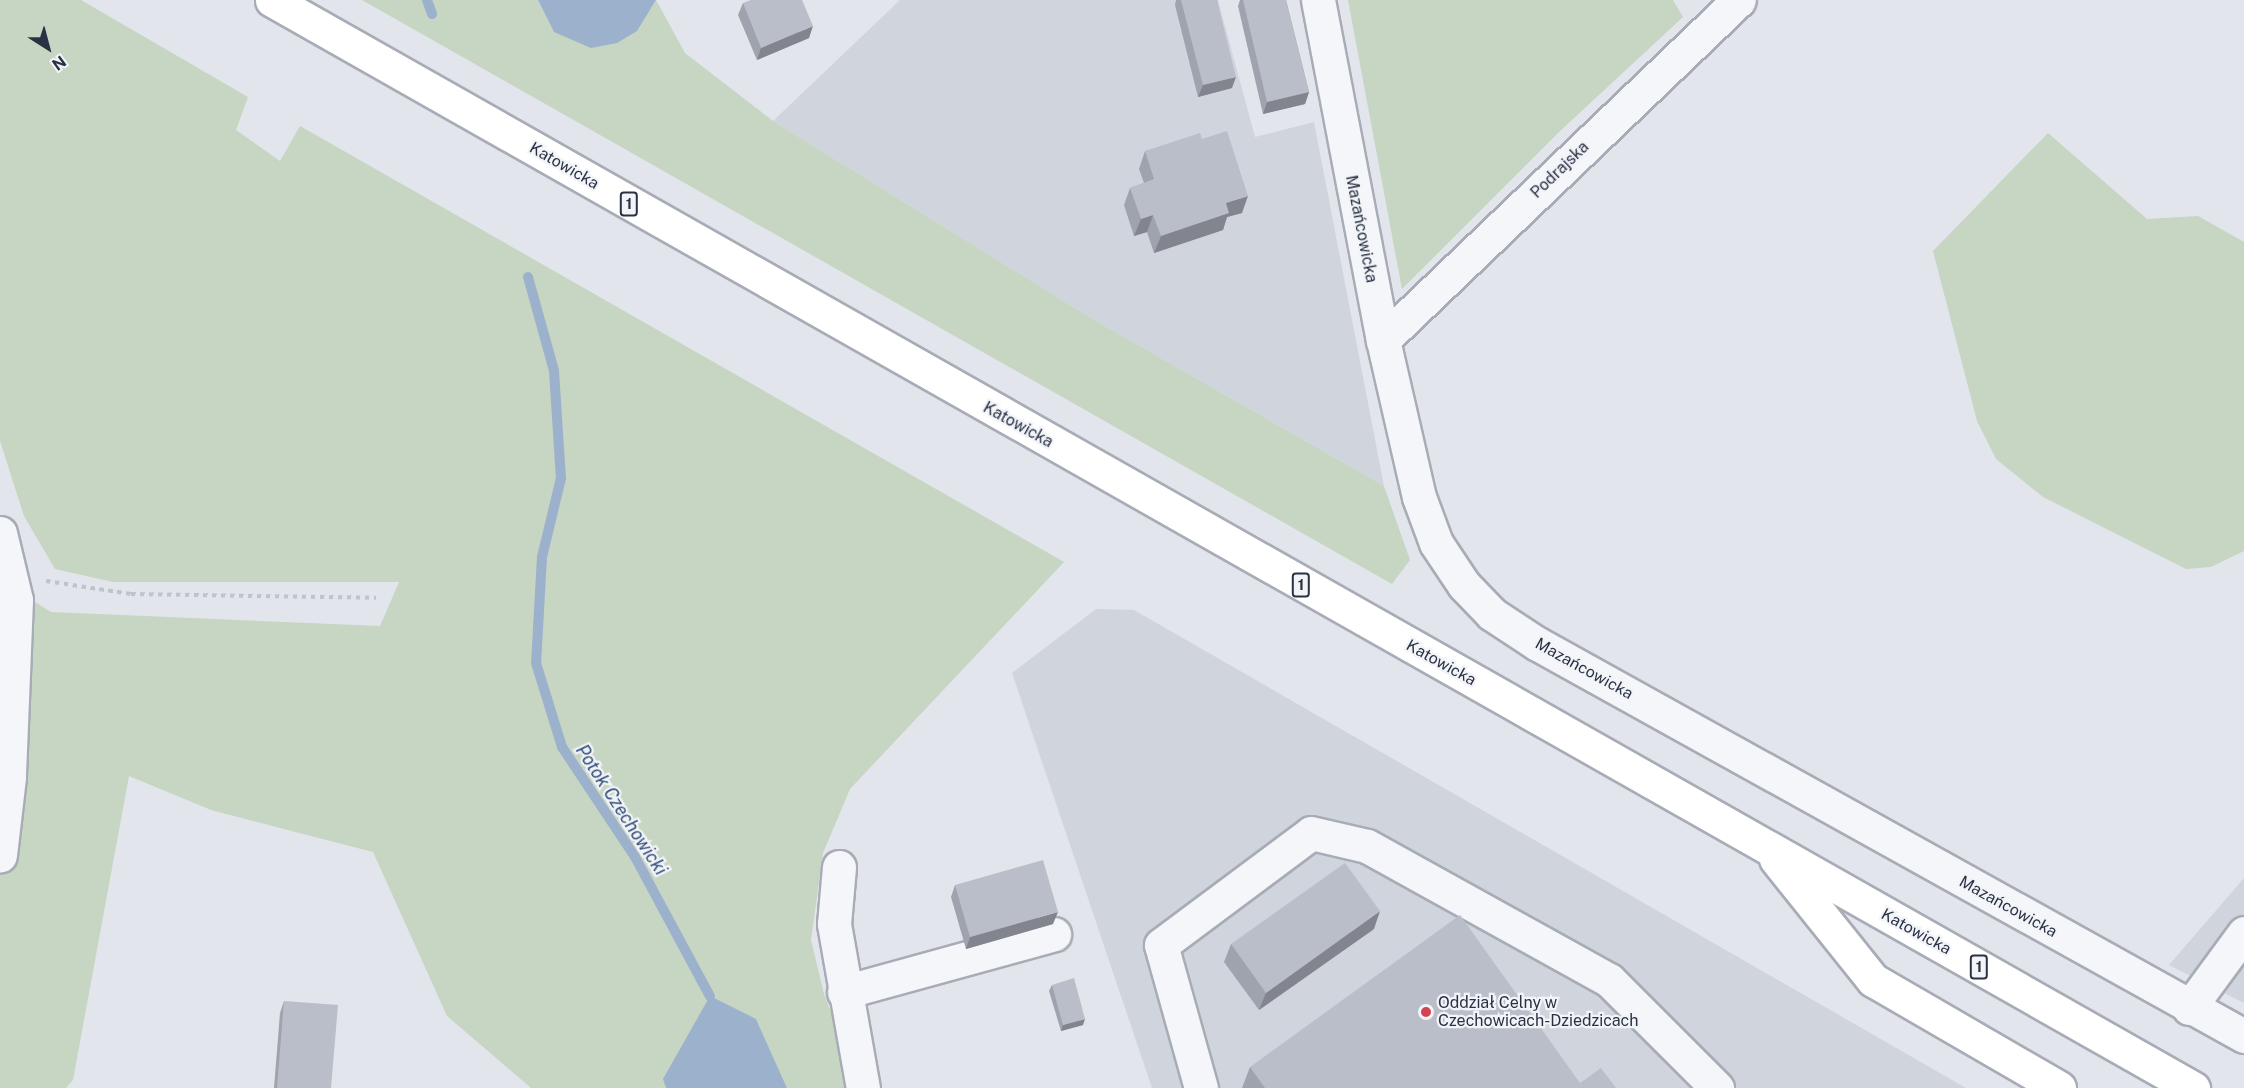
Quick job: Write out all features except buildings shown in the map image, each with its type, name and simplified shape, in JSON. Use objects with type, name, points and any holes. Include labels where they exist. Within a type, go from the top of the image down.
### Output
[{"type":"main road","name":"Katowicka","points":[[272,0],[2193,1088]]},
{"type":"main road","name":"Katowicka","points":[[1765,846],[1873,980],[2059,1088]]},
{"type":"street","name":"Mazańcowicka","points":[[1318,0],[1383,340],[1419,497],[1436,543],[1464,585],[1492,614],[1536,643],[2189,1008],[2244,1036]]},
{"type":"street","name":"Podrajska","points":[[1383,340],[1739,0]]},
{"type":"street","points":[[0,533],[16,600],[9,777],[1,846]]},
{"type":"street","points":[[1201,1088],[1161,945],[1311,833],[1367,846],[1609,980],[1717,1088]]},
{"type":"street","points":[[839,867],[834,924],[844,992],[863,1088]]},
{"type":"street","points":[[2189,1008],[2244,933]]},
{"type":"street","points":[[844,992],[1054,934]]},
{"type":"path","points":[[10,575],[131,594],[376,598]]},
{"type":"shaded area","points":[[900,0],[1218,0],[1255,137],[1314,122],[1384,486],[1091,318],[773,121]]},
{"type":"shaded area","points":[[1096,609],[1134,610],[1966,1088],[1152,1088],[1012,673]]},
{"type":"shaded area","points":[[2244,878],[2244,1003],[2169,965]]},
{"type":"green space","points":[[0,0],[81,0],[248,97],[236,130],[280,161],[300,126],[1064,562],[850,789],[823,853],[811,940],[824,994],[838,1031],[845,1088],[787,1088],[756,1019],[664,1079],[666,1088],[531,1088],[447,1016],[373,852],[211,810],[129,776],[73,1080],[66,1088],[0,1088],[0,580],[51,612],[380,626],[399,582],[113,582],[55,569],[24,516],[0,441]]},
{"type":"green space","points":[[362,0],[538,0],[554,32],[636,31],[656,0],[685,53],[773,121],[1091,318],[1384,486],[1410,560],[1392,584]]},
{"type":"green space","points":[[1348,0],[1673,0],[1683,17],[1559,132],[1402,289]]},
{"type":"green space","points":[[2048,133],[2147,219],[2198,216],[2244,242],[2244,551],[2211,567],[2186,569],[2043,497],[1996,459],[1977,421],[1933,251]]},
{"type":"water","points":[[538,0],[656,0],[637,31],[617,43],[591,48],[554,32]]},
{"type":"water","points":[[710,996],[756,1019],[787,1088],[666,1088],[663,1079]]},
{"type":"waterway","name":"Potok Czechowicki","points":[[427,0],[432,14]]},
{"type":"waterway","name":"Potok Czechowicki","points":[[528,277],[554,371],[561,478],[542,557],[536,663],[562,747],[635,857],[710,996]]},
{"type":"place","name":"Oddział Celny w Czechowicach-Dziedzicach","points":[[1426,1012]]}]
